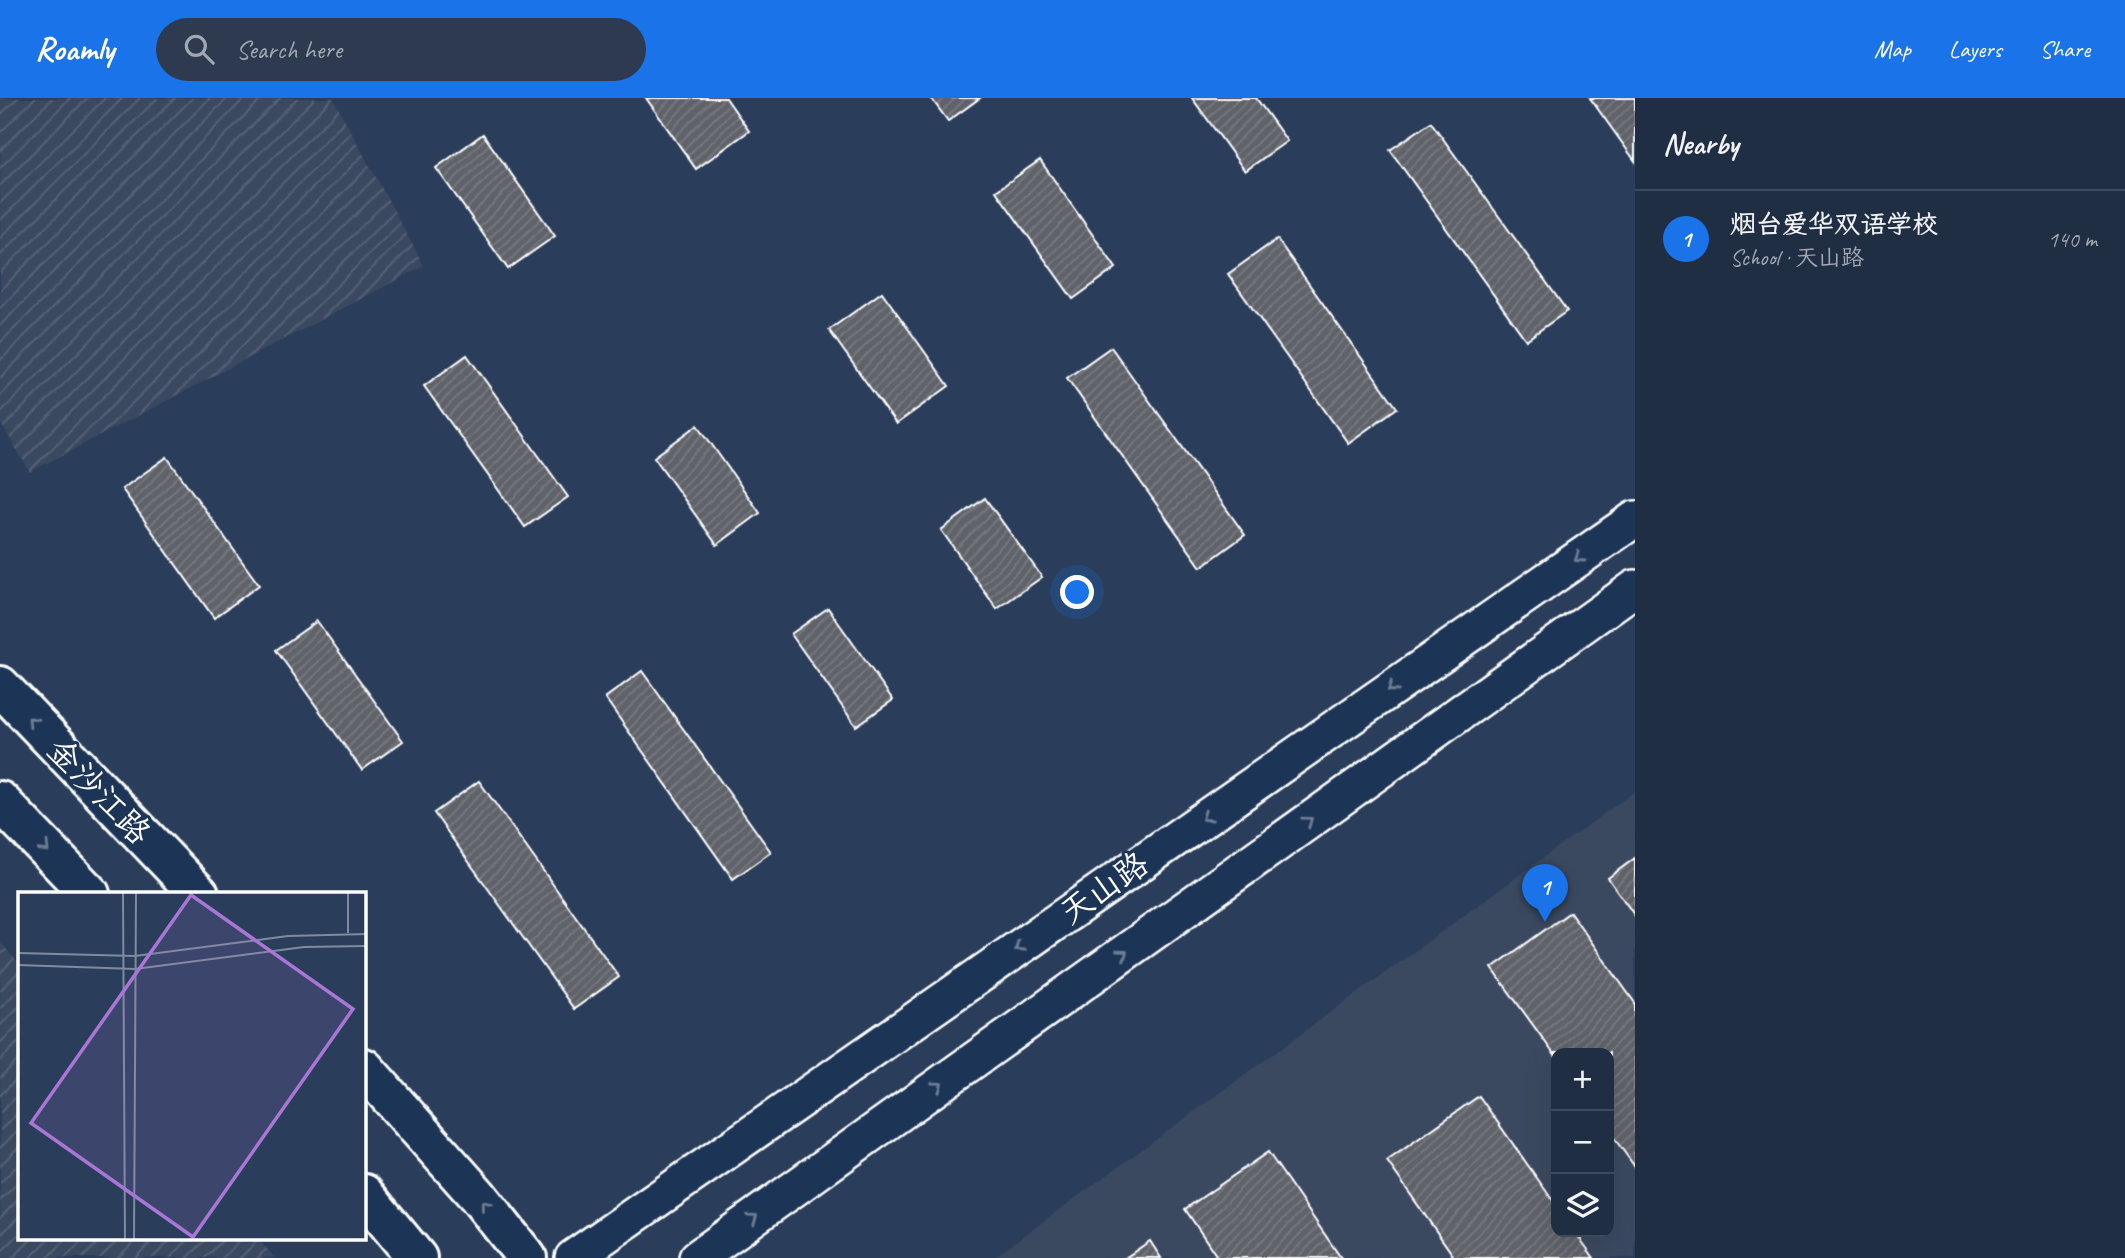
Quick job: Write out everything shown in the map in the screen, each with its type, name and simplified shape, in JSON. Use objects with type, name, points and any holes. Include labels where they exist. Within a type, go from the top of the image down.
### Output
[{"type":"main road","name":"金沙江路","points":[[0,687],[197,892]]},
{"type":"main road","points":[[0,800],[88,892]]},
{"type":"main road","points":[[366,1070],[477,1195],[527,1258]]},
{"type":"main road","points":[[366,1196],[417,1258]]},
{"type":"street","name":"天山路","points":[[573,1258],[1635,519]]},
{"type":"street","name":"天山路","points":[[697,1258],[1635,588]]},
{"type":"shaded area","points":[[0,98],[333,98],[424,266],[30,472],[0,422]]},
{"type":"shaded area","points":[[1635,791],[1635,1258],[993,1258]]},
{"type":"shaded area","points":[[0,942],[18,963],[18,1240],[259,1240],[275,1258],[0,1258]]},
{"type":"building","points":[[646,98],[726,98],[749,131],[696,169]]},
{"type":"building","points":[[931,98],[980,98],[948,121]]},
{"type":"building","points":[[1192,98],[1256,98],[1287,141],[1245,171]]},
{"type":"building","points":[[1590,98],[1635,98],[1635,161]]},
{"type":"building","points":[[1431,122],[1567,311],[1526,340],[1390,150]]},
{"type":"building","points":[[483,134],[555,236],[508,269],[436,168]]},
{"type":"building","points":[[1040,160],[1116,268],[1073,299],[996,191]]},
{"type":"building","points":[[1277,239],[1397,408],[1348,443],[1228,274]]},
{"type":"building","points":[[882,292],[949,386],[896,424],[829,330]]},
{"type":"building","points":[[1111,347],[1245,535],[1201,567],[1067,378]]},
{"type":"building","points":[[467,355],[568,497],[525,527],[424,386]]},
{"type":"building","points":[[698,425],[760,513],[717,545],[654,457]]},
{"type":"building","points":[[167,457],[259,585],[214,618],[122,489]]},
{"type":"building","points":[[985,498],[1042,577],[997,609],[941,530]]},
{"type":"building","points":[[828,608],[893,700],[856,726],[791,634]]},
{"type":"building","points":[[317,621],[403,741],[362,770],[276,650]]},
{"type":"building","points":[[642,671],[771,852],[733,879],[605,698]]},
{"type":"building","points":[[479,781],[619,977],[574,1009],[434,813]]},
{"type":"building","points":[[1635,858],[1635,916],[1608,878]]},
{"type":"building","points":[[1570,912],[1635,1003],[1635,1167],[1614,1138],[1614,1048],[1551,1050],[1492,968]]},
{"type":"building","points":[[1479,1096],[1551,1198],[1551,1237],[1579,1237],[1594,1258],[1455,1258],[1387,1161]]},
{"type":"building","points":[[1268,1152],[1341,1258],[1218,1258],[1185,1209]]},
{"type":"building","points":[[1150,1241],[1161,1258],[1125,1258]]},
{"type":"place","name":"烟台爱华双语学校","points":[[1545,922]]}]
